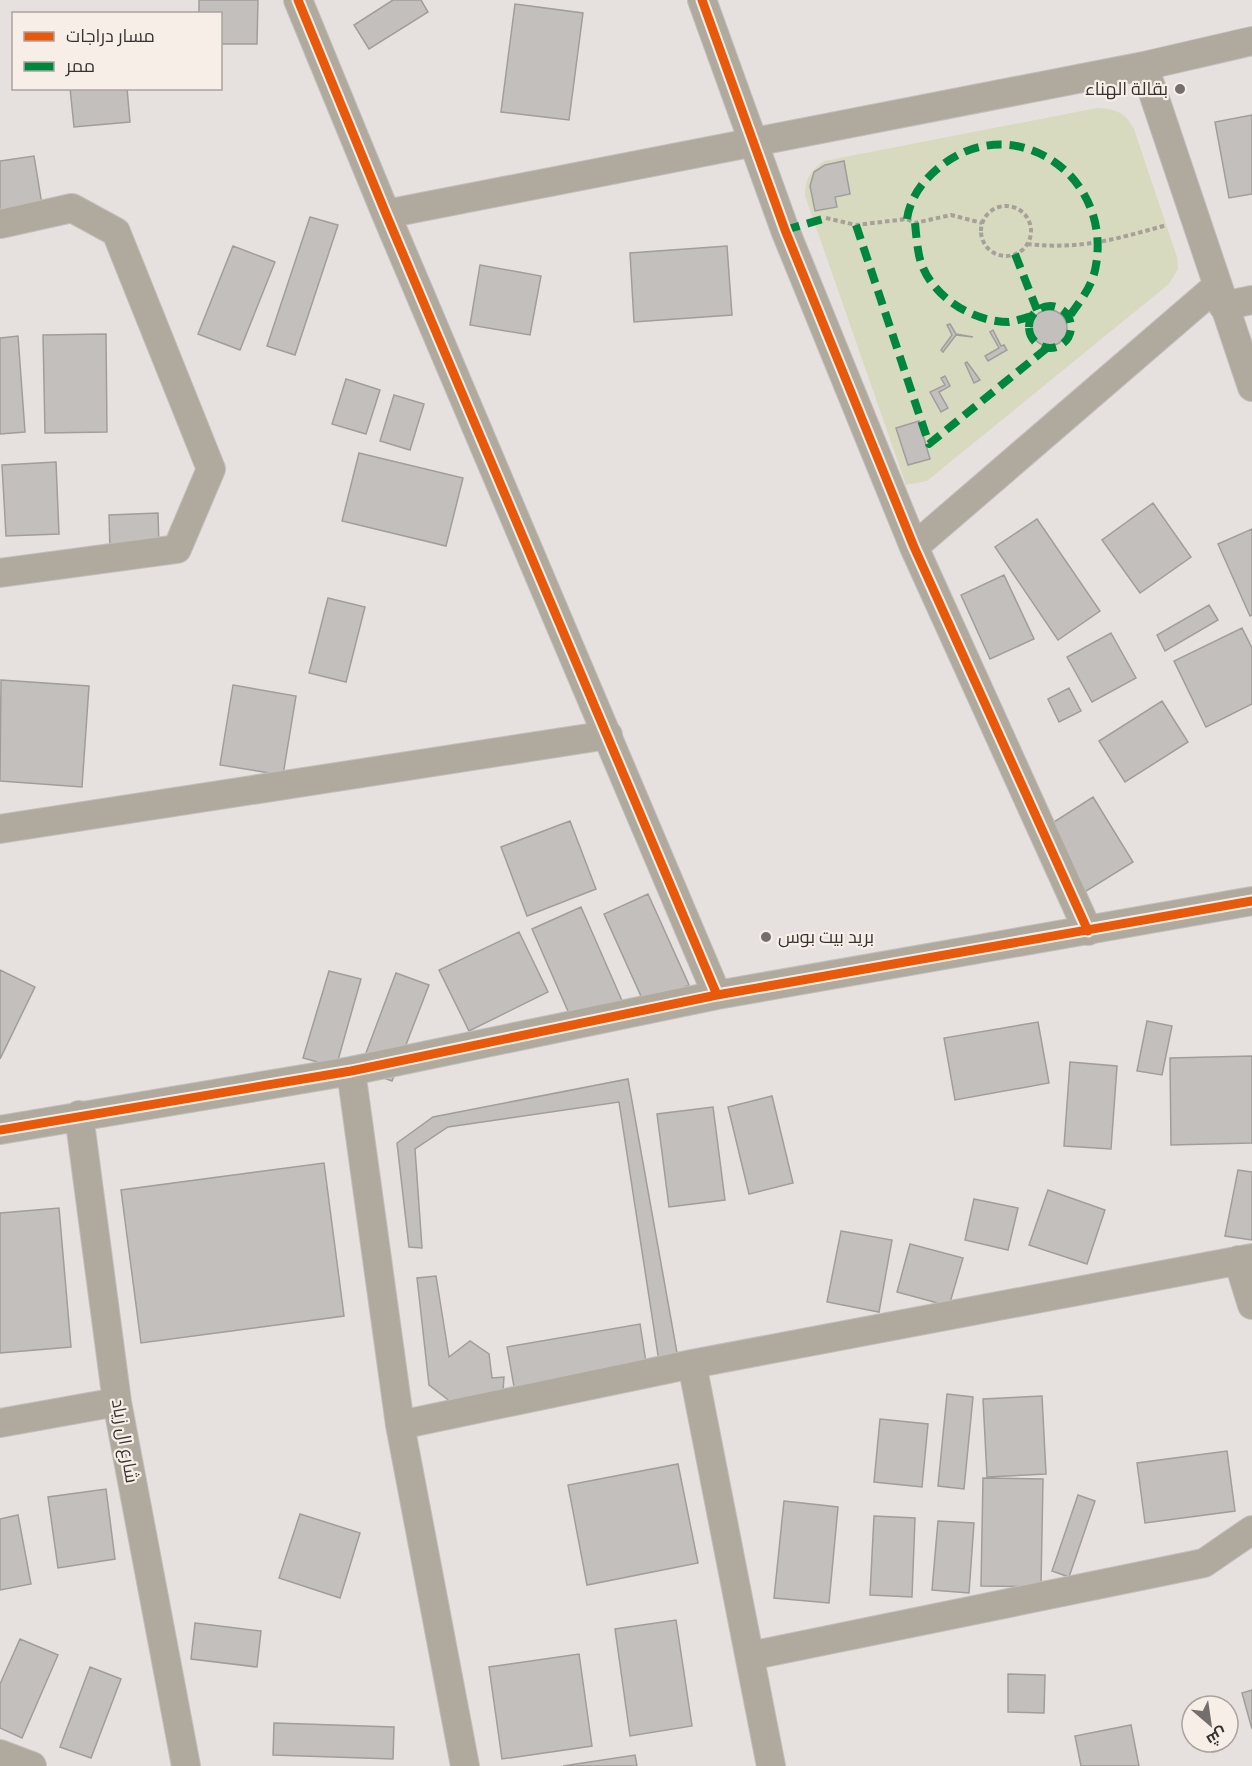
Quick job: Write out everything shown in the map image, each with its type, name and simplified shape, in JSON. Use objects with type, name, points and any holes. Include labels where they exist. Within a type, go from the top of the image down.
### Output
[{"type":"street","points":[[298,0],[386,214],[717,995]]},
{"type":"street","points":[[702,0],[756,143],[785,230],[914,547],[1088,931]]},
{"type":"street","points":[[386,214],[1144,66],[1252,40]]},
{"type":"street","points":[[1144,66],[1252,387]]},
{"type":"street","points":[[0,224],[72,208],[116,232],[211,469],[177,549],[0,573]]},
{"type":"street","points":[[914,547],[1220,296],[1252,300]]},
{"type":"street","points":[[0,830],[608,735]]},
{"type":"street","points":[[0,1130],[79,1114],[351,1071],[717,995],[1252,901]]},
{"type":"street","points":[[351,1071],[400,1425],[465,1766]]},
{"type":"street","name":"شارع ال زياد","points":[[79,1114],[117,1401],[186,1766]]},
{"type":"street","points":[[400,1425],[692,1364],[1245,1259],[1252,1305]]},
{"type":"street","points":[[692,1364],[771,1766]]},
{"type":"street","points":[[0,1423],[117,1401]]},
{"type":"street","points":[[750,1656],[1204,1563],[1252,1530]]},
{"type":"street","points":[[0,1754],[32,1766]]},
{"type":"path","points":[[1000,206],[1017,208],[1024,213],[1031,229],[1027,244],[1022,250],[1008,256],[992,252],[982,241],[982,223],[986,216],[1000,206]]},
{"type":"path","points":[[826,218],[856,225],[907,219],[915,223],[951,215],[982,223]]},
{"type":"path","points":[[1027,244],[1059,248],[1097,244],[1194,218]]},
{"type":"green space","points":[[1097,108],[1119,112],[1134,129],[1177,257],[1178,269],[1169,284],[927,481],[906,485],[805,196],[809,176],[824,161]]},
{"type":"building","points":[[199,0],[258,0],[257,44],[222,44],[222,12],[199,12]]},
{"type":"building","points":[[393,0],[421,0],[428,12],[369,49],[354,25]]},
{"type":"building","points":[[515,4],[583,13],[569,120],[501,112]]},
{"type":"building","points":[[70,90],[127,90],[130,122],[74,127]]},
{"type":"building","points":[[1252,115],[1252,194],[1229,198],[1215,122]]},
{"type":"building","points":[[34,156],[42,205],[0,212],[0,161]]},
{"type":"building","points":[[844,161],[850,194],[835,197],[837,207],[815,211],[810,186],[814,172],[825,165]]},
{"type":"building","points":[[310,217],[338,225],[295,355],[267,346]]},
{"type":"building","points":[[233,246],[275,262],[240,350],[198,334]]},
{"type":"building","points":[[727,246],[732,315],[634,322],[630,253]]},
{"type":"building","points":[[480,265],[541,276],[530,335],[470,325]]},
{"type":"building","points":[[1049,310],[1062,315],[1067,328],[1062,341],[1049,346],[1036,341],[1031,328],[1036,315]]},
{"type":"building","points":[[950,324],[956,334],[973,337],[956,335],[943,352],[941,350],[952,335],[947,325]]},
{"type":"building","points":[[993,330],[1001,346],[1004,345],[1007,350],[988,361],[985,356],[999,348],[990,332]]},
{"type":"building","points":[[106,334],[107,432],[45,433],[43,335]]},
{"type":"building","points":[[18,336],[25,432],[0,434],[0,338]]},
{"type":"building","points":[[967,362],[980,380],[974,383],[965,363]]},
{"type":"building","points":[[945,376],[950,386],[939,392],[948,408],[941,412],[930,392],[945,385],[941,378]]},
{"type":"building","points":[[346,379],[380,390],[366,434],[332,424]]},
{"type":"building","points":[[394,395],[424,404],[410,450],[380,441]]},
{"type":"building","points":[[919,421],[930,459],[908,465],[896,428]]},
{"type":"building","points":[[359,453],[463,478],[446,546],[342,521]]},
{"type":"building","points":[[56,462],[59,534],[6,536],[2,465]]},
{"type":"building","points":[[1153,503],[1191,557],[1140,593],[1102,540]]},
{"type":"building","points":[[158,513],[159,547],[110,550],[109,515]]},
{"type":"building","points":[[1037,519],[1100,611],[1058,640],[995,547]]},
{"type":"building","points":[[1252,529],[1252,615],[1250,616],[1218,544]]},
{"type":"building","points":[[1004,575],[1034,639],[990,659],[961,595]]},
{"type":"building","points":[[328,598],[365,607],[346,682],[309,673]]},
{"type":"building","points":[[1209,605],[1218,620],[1165,651],[1157,635]]},
{"type":"building","points":[[1242,628],[1252,648],[1252,704],[1206,727],[1174,661]]},
{"type":"building","points":[[1111,633],[1136,678],[1092,702],[1067,657]]},
{"type":"building","points":[[1,680],[89,686],[82,787],[0,781]]},
{"type":"building","points":[[233,685],[296,696],[283,775],[220,765]]},
{"type":"building","points":[[1069,688],[1081,711],[1059,722],[1048,699]]},
{"type":"building","points":[[1162,701],[1188,742],[1125,782],[1099,741]]},
{"type":"building","points":[[1093,797],[1133,862],[1083,893],[1043,829]]},
{"type":"building","points":[[570,821],[596,889],[527,916],[501,847]]},
{"type":"building","points":[[648,894],[689,985],[645,1005],[604,914]]},
{"type":"building","points":[[581,907],[627,1012],[578,1034],[532,929]]},
{"type":"building","points":[[519,932],[548,992],[469,1031],[439,970]]},
{"type":"building","points":[[0,970],[35,987],[0,1059]]},
{"type":"building","points":[[329,971],[361,979],[336,1067],[303,1058]]},
{"type":"building","points":[[396,973],[429,985],[392,1081],[360,1069]]},
{"type":"building","points":[[1147,1021],[1172,1026],[1162,1075],[1137,1071]]},
{"type":"building","points":[[1038,1022],[1049,1083],[955,1100],[944,1038]]},
{"type":"building","points":[[1252,1056],[1252,1143],[1171,1145],[1170,1058]]},
{"type":"building","points":[[1070,1062],[1117,1066],[1111,1149],[1064,1146]]},
{"type":"building","points":[[628,1079],[679,1364],[660,1368],[619,1102],[448,1127],[415,1149],[422,1248],[409,1247],[397,1143],[433,1117]]},
{"type":"building","points":[[772,1096],[793,1183],[749,1194],[728,1107]]},
{"type":"building","points":[[713,1107],[725,1200],[669,1207],[657,1114]]},
{"type":"building","points":[[324,1163],[344,1316],[141,1343],[121,1190]]},
{"type":"building","points":[[1238,1170],[1252,1172],[1252,1240],[1225,1236]]},
{"type":"building","points":[[1048,1190],[1105,1210],[1087,1264],[1029,1245]]},
{"type":"building","points":[[974,1199],[1018,1208],[1008,1250],[965,1240]]},
{"type":"building","points":[[59,1208],[71,1347],[0,1353],[0,1213]]},
{"type":"building","points":[[841,1231],[892,1240],[879,1312],[827,1302]]},
{"type":"building","points":[[910,1244],[963,1258],[949,1306],[897,1292]]},
{"type":"building","points":[[436,1276],[449,1357],[470,1341],[489,1354],[492,1378],[504,1377],[502,1405],[469,1416],[429,1385],[417,1278]]},
{"type":"building","points":[[640,1324],[648,1375],[516,1398],[507,1347]]},
{"type":"building","points":[[947,1394],[973,1397],[964,1489],[938,1486]]},
{"type":"building","points":[[1042,1396],[1046,1474],[987,1477],[983,1399]]},
{"type":"building","points":[[880,1419],[928,1424],[922,1487],[874,1482]]},
{"type":"building","points":[[1227,1451],[1235,1511],[1145,1523],[1137,1463]]},
{"type":"building","points":[[678,1464],[698,1563],[587,1585],[568,1485]]},
{"type":"building","points":[[983,1478],[1043,1479],[1041,1587],[981,1586]]},
{"type":"building","points":[[106,1489],[115,1559],[58,1568],[48,1497]]},
{"type":"building","points":[[1078,1495],[1095,1501],[1069,1577],[1052,1571]]},
{"type":"building","points":[[784,1501],[838,1507],[829,1603],[774,1598]]},
{"type":"building","points":[[300,1514],[360,1533],[340,1598],[279,1578]]},
{"type":"building","points":[[18,1515],[31,1584],[0,1590],[0,1519]]},
{"type":"building","points":[[874,1516],[915,1518],[912,1597],[870,1595]]},
{"type":"building","points":[[938,1521],[974,1523],[969,1593],[932,1590]]},
{"type":"building","points":[[676,1620],[692,1726],[630,1736],[615,1629]]},
{"type":"building","points":[[195,1623],[261,1631],[257,1667],[191,1659]]},
{"type":"building","points":[[20,1639],[58,1655],[22,1738],[0,1728],[0,1684]]},
{"type":"building","points":[[579,1654],[592,1746],[502,1759],[489,1667]]},
{"type":"building","points":[[90,1667],[121,1679],[91,1758],[60,1747]]},
{"type":"building","points":[[1008,1674],[1045,1675],[1044,1713],[1008,1712]]},
{"type":"building","points":[[1252,1690],[1252,1729],[1242,1693]]},
{"type":"building","points":[[274,1723],[394,1727],[393,1759],[273,1755]]},
{"type":"building","points":[[1131,1725],[1139,1766],[1081,1766],[1075,1736]]},
{"type":"building","points":[[635,1755],[637,1766],[563,1766]]},
{"type":"marked path","points":[[907,219],[914,198],[926,180],[936,170],[964,152],[994,145],[1023,147],[1049,159],[1072,177],[1088,202],[1097,232],[1096,265],[1092,280],[1069,317]]},
{"type":"marked path","points":[[785,230],[826,218]]},
{"type":"marked path","points":[[915,223],[919,255],[924,269],[931,282],[953,303],[966,311],[995,321],[1009,322],[1032,316]]},
{"type":"marked path","points":[[856,225],[929,444],[1047,348]]},
{"type":"marked path","points":[[1015,254],[1037,310]]},
{"type":"marked path","points":[[1050,306],[1058,307],[1065,312],[1070,319],[1071,327],[1070,335],[1065,342],[1058,347],[1050,348],[1042,347],[1035,342],[1030,335],[1029,327],[1030,319],[1035,312],[1042,307],[1050,306]]},
{"type":"cycle path","points":[[298,0],[386,214],[717,995]]},
{"type":"cycle path","points":[[702,0],[785,230],[914,547],[1088,931]]},
{"type":"cycle path","points":[[0,1130],[351,1071],[717,995],[1252,901]]},
{"type":"place","name":"بقالة الهناء","points":[[1180,89]]},
{"type":"place","name":"بريد بيت بوس","points":[[766,937]]}]
